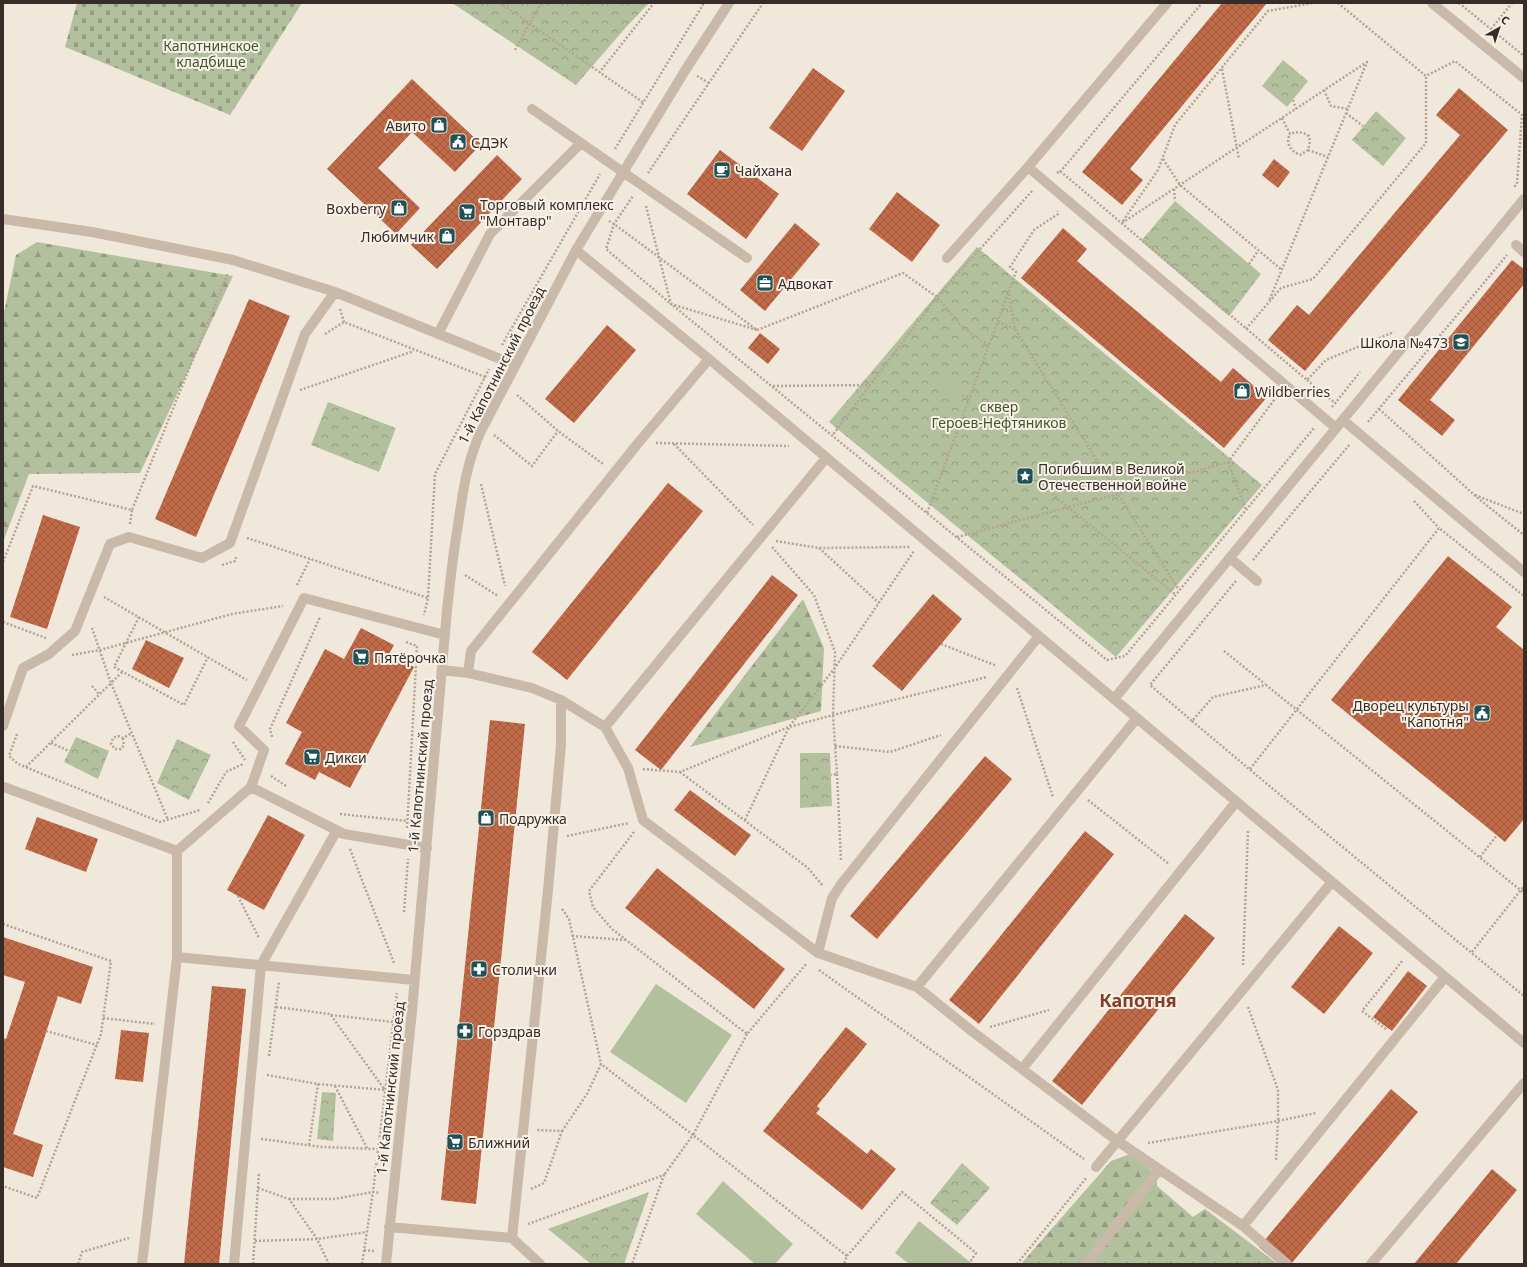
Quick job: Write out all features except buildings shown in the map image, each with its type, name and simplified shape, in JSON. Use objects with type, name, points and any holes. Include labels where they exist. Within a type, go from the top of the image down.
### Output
[{"type":"street","name":"1-й Капотнинский проезд","points":[[386,1264],[412,1011],[451,570],[464,480],[471,454],[480,433],[515,365],[576,250],[686,69],[729,3]]},
{"type":"street","points":[[946,258],[1028,167],[1166,3]]},
{"type":"street","points":[[1432,3],[1524,78]]},
{"type":"street","points":[[532,109],[747,258]]},
{"type":"street","points":[[438,334],[490,234],[581,143]]},
{"type":"street","points":[[1028,167],[1340,424],[1359,434],[1524,572]]},
{"type":"street","points":[[1114,699],[1524,200]]},
{"type":"street","points":[[3,219],[92,232],[234,260],[335,292],[515,365]]},
{"type":"street","points":[[1516,244],[1524,252]]},
{"type":"street","points":[[576,250],[709,359],[1331,883],[1524,1043]]},
{"type":"street","points":[[3,726],[22,668],[49,654],[75,631],[110,544],[129,536],[202,558],[230,543],[305,334],[335,292]]},
{"type":"street","points":[[468,673],[471,652],[639,442],[709,359]]},
{"type":"street","points":[[605,727],[764,537],[826,458]]},
{"type":"street","points":[[1230,558],[1257,581]]},
{"type":"street","points":[[142,1264],[176,957],[177,851],[251,787],[264,750],[239,726],[304,598],[445,636]]},
{"type":"street","points":[[818,953],[832,898],[842,883],[1039,636]]},
{"type":"street","points":[[442,670],[468,673],[532,688],[561,700],[605,727],[628,768],[643,820],[818,953],[917,987],[973,1032],[1116,1140],[1243,1226],[1287,1264]]},
{"type":"street","points":[[512,1234],[548,890],[560,745],[561,700]]},
{"type":"street","points":[[917,987],[1137,718]]},
{"type":"street","points":[[3,788],[4,787],[177,851]]},
{"type":"street","points":[[251,787],[344,834],[427,848]]},
{"type":"street","points":[[1022,1068],[1236,802]]},
{"type":"street","points":[[234,1264],[261,965],[337,830]]},
{"type":"street","points":[[1096,1167],[1116,1140],[1331,883]]},
{"type":"street","points":[[176,957],[414,980]]},
{"type":"street","points":[[1243,1226],[1445,977]]},
{"type":"street","points":[[1371,1264],[1524,1083]]},
{"type":"street","points":[[1086,1264],[1159,1170]]},
{"type":"street","points":[[389,1227],[512,1234],[540,1264]]},
{"type":"path","points":[[500,3],[644,103]]},
{"type":"path","points":[[515,50],[541,3]]},
{"type":"path","points":[[599,73],[654,3]]},
{"type":"path","points":[[494,357],[608,162],[704,3]]},
{"type":"path","points":[[763,3],[614,224],[606,249],[927,513],[1016,272],[1010,267],[1034,230],[1058,214],[1060,171]]},
{"type":"path","points":[[832,436],[937,297],[1033,190],[1060,171],[1202,3]]},
{"type":"path","points":[[1122,223],[1158,170],[1175,125],[1268,11],[1313,3]]},
{"type":"path","points":[[1459,3],[1524,56]]},
{"type":"path","points":[[1491,29],[1512,3]]},
{"type":"path","points":[[1122,223],[1367,62],[1269,301]]},
{"type":"path","points":[[1222,68],[1239,159]]},
{"type":"path","points":[[1246,329],[1281,288],[1313,279],[1426,143],[1426,76]]},
{"type":"path","points":[[1324,90],[1331,106],[1348,109]]},
{"type":"path","points":[[1293,100],[1296,109]]},
{"type":"path","points":[[1346,113],[1363,126]]},
{"type":"path","points":[[1282,118],[1290,134],[1288,138],[1288,145],[1293,152],[1300,155],[1308,150],[1310,142],[1309,136],[1303,132],[1290,134]]},
{"type":"path","points":[[1308,150],[1328,157]]},
{"type":"path","points":[[1162,158],[1180,185],[1282,270]]},
{"type":"path","points":[[1060,171],[1335,403]]},
{"type":"path","points":[[640,184],[671,304]]},
{"type":"path","points":[[1174,189],[1175,200]]},
{"type":"path","points":[[614,224],[757,330]]},
{"type":"path","points":[[1516,244],[1150,685],[1524,996]]},
{"type":"path","points":[[1249,264],[1258,251]]},
{"type":"path","points":[[3,562],[33,486],[132,510],[234,260]]},
{"type":"path","points":[[671,304],[757,330],[903,273],[937,297],[965,330],[989,345]]},
{"type":"path","points":[[1008,293],[1015,329],[1179,590]]},
{"type":"path","points":[[241,536],[428,598],[435,474],[485,377],[415,351],[344,322],[318,338]]},
{"type":"path","points":[[998,322],[1015,329]]},
{"type":"path","points":[[1307,380],[1326,360],[1394,332]]},
{"type":"path","points":[[294,392],[415,351]]},
{"type":"path","points":[[772,386],[870,385]]},
{"type":"path","points":[[513,392],[558,431],[615,473]]},
{"type":"path","points":[[962,395],[970,398]]},
{"type":"path","points":[[957,537],[1118,494],[1228,462],[1277,396]]},
{"type":"path","points":[[1379,409],[1473,494],[1524,535]]},
{"type":"path","points":[[490,431],[532,466],[558,431]]},
{"type":"path","points":[[639,442],[790,446]]},
{"type":"path","points":[[674,444],[764,537],[814,594],[835,652],[833,715],[842,883]]},
{"type":"path","points":[[1228,462],[1246,510]]},
{"type":"path","points":[[480,484],[510,604]]},
{"type":"path","points":[[1052,494],[1176,594]]},
{"type":"path","points":[[1473,494],[1524,514]]},
{"type":"path","points":[[1250,769],[1440,528],[1524,596]]},
{"type":"path","points":[[745,820],[789,727],[834,669],[917,547],[819,548],[764,537]]},
{"type":"path","points":[[819,548],[879,603]]},
{"type":"path","points":[[221,566],[235,561],[236,554]]},
{"type":"path","points":[[295,588],[310,559]]},
{"type":"path","points":[[430,568],[458,571],[510,604]]},
{"type":"path","points":[[102,596],[247,680]]},
{"type":"path","points":[[71,655],[100,650],[232,614],[286,606],[282,612]]},
{"type":"path","points":[[273,743],[270,729],[323,611]]},
{"type":"path","points":[[140,617],[114,667],[122,672],[184,705],[208,657]]},
{"type":"path","points":[[3,622],[61,643]]},
{"type":"path","points":[[88,629],[91,625],[111,683],[168,820]]},
{"type":"path","points":[[338,814],[407,821],[417,646],[402,640]]},
{"type":"path","points":[[941,644],[1011,671]]},
{"type":"path","points":[[1224,651],[1524,893]]},
{"type":"path","points":[[628,768],[680,772],[789,727],[1011,671]]},
{"type":"path","points":[[1011,671],[1059,814]]},
{"type":"path","points":[[26,767],[122,672]]},
{"type":"path","points":[[243,686],[250,673]]},
{"type":"path","points":[[1192,721],[1213,697],[1266,685]]},
{"type":"path","points":[[92,686],[99,694]]},
{"type":"path","points":[[835,746],[890,752],[966,726]]},
{"type":"path","points":[[19,728],[9,756],[18,764],[160,822],[205,808],[226,772],[246,763],[230,738]]},
{"type":"path","points":[[123,738],[124,745],[121,749],[115,749],[111,744],[113,738],[118,736],[123,738],[132,733]]},
{"type":"path","points":[[51,743],[69,751]]},
{"type":"path","points":[[273,769],[270,777],[290,789]]},
{"type":"path","points":[[680,772],[808,868],[832,898]]},
{"type":"path","points":[[831,775],[837,774]]},
{"type":"path","points":[[1077,791],[1180,872]]},
{"type":"path","points":[[564,836],[643,820]]},
{"type":"path","points":[[643,820],[590,891],[593,907],[612,929],[747,1034]]},
{"type":"path","points":[[1248,827],[1242,989],[1278,1090],[1275,1186]]},
{"type":"path","points":[[1480,858],[1497,835]]},
{"type":"path","points":[[348,843],[394,963]]},
{"type":"path","points":[[404,914],[408,853]]},
{"type":"path","points":[[1472,952],[1524,886]]},
{"type":"path","points":[[516,1196],[544,1184],[562,1130],[587,1094],[601,1064],[569,919],[548,890]]},
{"type":"path","points":[[238,896],[259,939]]},
{"type":"path","points":[[3,924],[111,961],[101,1034],[37,1198],[3,1186]]},
{"type":"path","points":[[256,944],[263,932]]},
{"type":"path","points":[[572,936],[626,940]]},
{"type":"path","points":[[1396,1037],[1362,1011],[1404,958]]},
{"type":"path","points":[[386,962],[401,964]]},
{"type":"path","points":[[632,1264],[664,1175],[693,1135],[747,1034],[808,962]]},
{"type":"path","points":[[814,967],[1096,1167],[1017,1264]]},
{"type":"path","points":[[269,1060],[279,980],[287,981]]},
{"type":"path","points":[[362,1264],[373,1192],[397,992]]},
{"type":"path","points":[[973,1032],[1075,1003]]},
{"type":"path","points":[[276,1007],[393,1022]]},
{"type":"path","points":[[330,1014],[385,1090]]},
{"type":"path","points":[[154,1032],[156,1017]]},
{"type":"path","points":[[104,1018],[155,1024]]},
{"type":"path","points":[[46,1031],[97,1045]]},
{"type":"path","points":[[601,1064],[847,1256]]},
{"type":"path","points":[[266,1082],[268,1067]]},
{"type":"path","points":[[267,1075],[318,1084],[385,1090]]},
{"type":"path","points":[[309,1145],[318,1084]]},
{"type":"path","points":[[335,1086],[368,1149]]},
{"type":"path","points":[[1126,1147],[1278,1121],[1339,1108]]},
{"type":"path","points":[[523,1129],[562,1130]]},
{"type":"path","points":[[261,1146],[262,1132]]},
{"type":"path","points":[[261,1139],[309,1145],[378,1149]]},
{"type":"path","points":[[253,1264],[259,1167]]},
{"type":"path","points":[[512,1234],[664,1175]]},
{"type":"path","points":[[258,1188],[289,1199],[334,1199],[373,1192]]},
{"type":"path","points":[[844,1264],[847,1256],[902,1192],[976,1253],[970,1262]]},
{"type":"path","points":[[289,1199],[317,1239],[329,1264]]},
{"type":"path","points":[[255,1241],[317,1239],[367,1232]]},
{"type":"path","points":[[78,1264],[82,1252],[129,1238],[128,1244]]},
{"type":"green space","name":"Капотнинское кладбище","points":[[77,3],[302,3],[230,115],[65,47]]},
{"type":"green space","points":[[452,3],[649,3],[576,85]]},
{"type":"green space","points":[[1283,60],[1308,81],[1287,107],[1262,86]]},
{"type":"green space","points":[[1376,111],[1406,138],[1383,166],[1352,140]]},
{"type":"green space","points":[[1175,201],[1261,274],[1229,316],[1141,241]]},
{"type":"green space","points":[[37,242],[233,276],[140,473],[29,474],[3,542],[3,317],[16,255]]},
{"type":"green space","name":"сквер Героев-Нефтяников","points":[[977,247],[1262,485],[1116,657],[829,422]]},
{"type":"green space","points":[[943,380],[965,387],[959,404],[937,396]]},
{"type":"green space","points":[[328,402],[396,428],[379,472],[311,445]]},
{"type":"green space","points":[[803,599],[824,648],[821,711],[690,747]]},
{"type":"green space","points":[[76,737],[109,751],[98,779],[64,762]]},
{"type":"green space","points":[[177,739],[211,755],[189,800],[157,783]]},
{"type":"green space","points":[[800,753],[830,753],[832,806],[800,808]]},
{"type":"green space","points":[[656,984],[732,1035],[686,1103],[610,1052]]},
{"type":"green space","points":[[322,1092],[336,1093],[333,1141],[317,1139]]},
{"type":"green space","points":[[1130,1154],[1157,1175],[1157,1186],[1193,1217],[1205,1209],[1278,1264],[1021,1264],[1111,1161]]},
{"type":"green space","points":[[962,1163],[990,1188],[957,1225],[930,1203]]},
{"type":"green space","points":[[723,1181],[793,1244],[775,1264],[755,1264],[696,1214]]},
{"type":"green space","points":[[649,1192],[624,1264],[591,1264],[548,1229]]},
{"type":"green space","points":[[919,1221],[974,1264],[909,1264],[895,1253]]},
{"type":"place","name":"Авито","points":[[439,125]]},
{"type":"place","name":"СДЭК","points":[[458,142]]},
{"type":"place","name":"Чайхана","points":[[722,170]]},
{"type":"place","name":"Boxberry","points":[[399,208]]},
{"type":"place","name":"Торговый комплекс \"Монтавр\"","points":[[467,212]]},
{"type":"place","name":"Любимчик","points":[[447,236]]},
{"type":"place","name":"Адвокат","points":[[765,283]]},
{"type":"place","name":"Школа №473","points":[[1461,342]]},
{"type":"place","name":"Wildberries","points":[[1242,391]]},
{"type":"place","name":"Погибшим в Великой Отечественной войне","points":[[1025,476]]},
{"type":"place","name":"Пятёрочка","points":[[361,657]]},
{"type":"place","name":"Дворец культуры \"Капотня\"","points":[[1482,713]]},
{"type":"place","name":"Дикси","points":[[312,757]]},
{"type":"place","name":"Подружка","points":[[486,818]]},
{"type":"place","name":"Столички","points":[[479,969]]},
{"type":"place","name":"Горздрав","points":[[465,1031]]},
{"type":"place","name":"Ближний","points":[[455,1142]]},
{"type":"district","name":"Капотня","points":[[1138,1000]]}]
